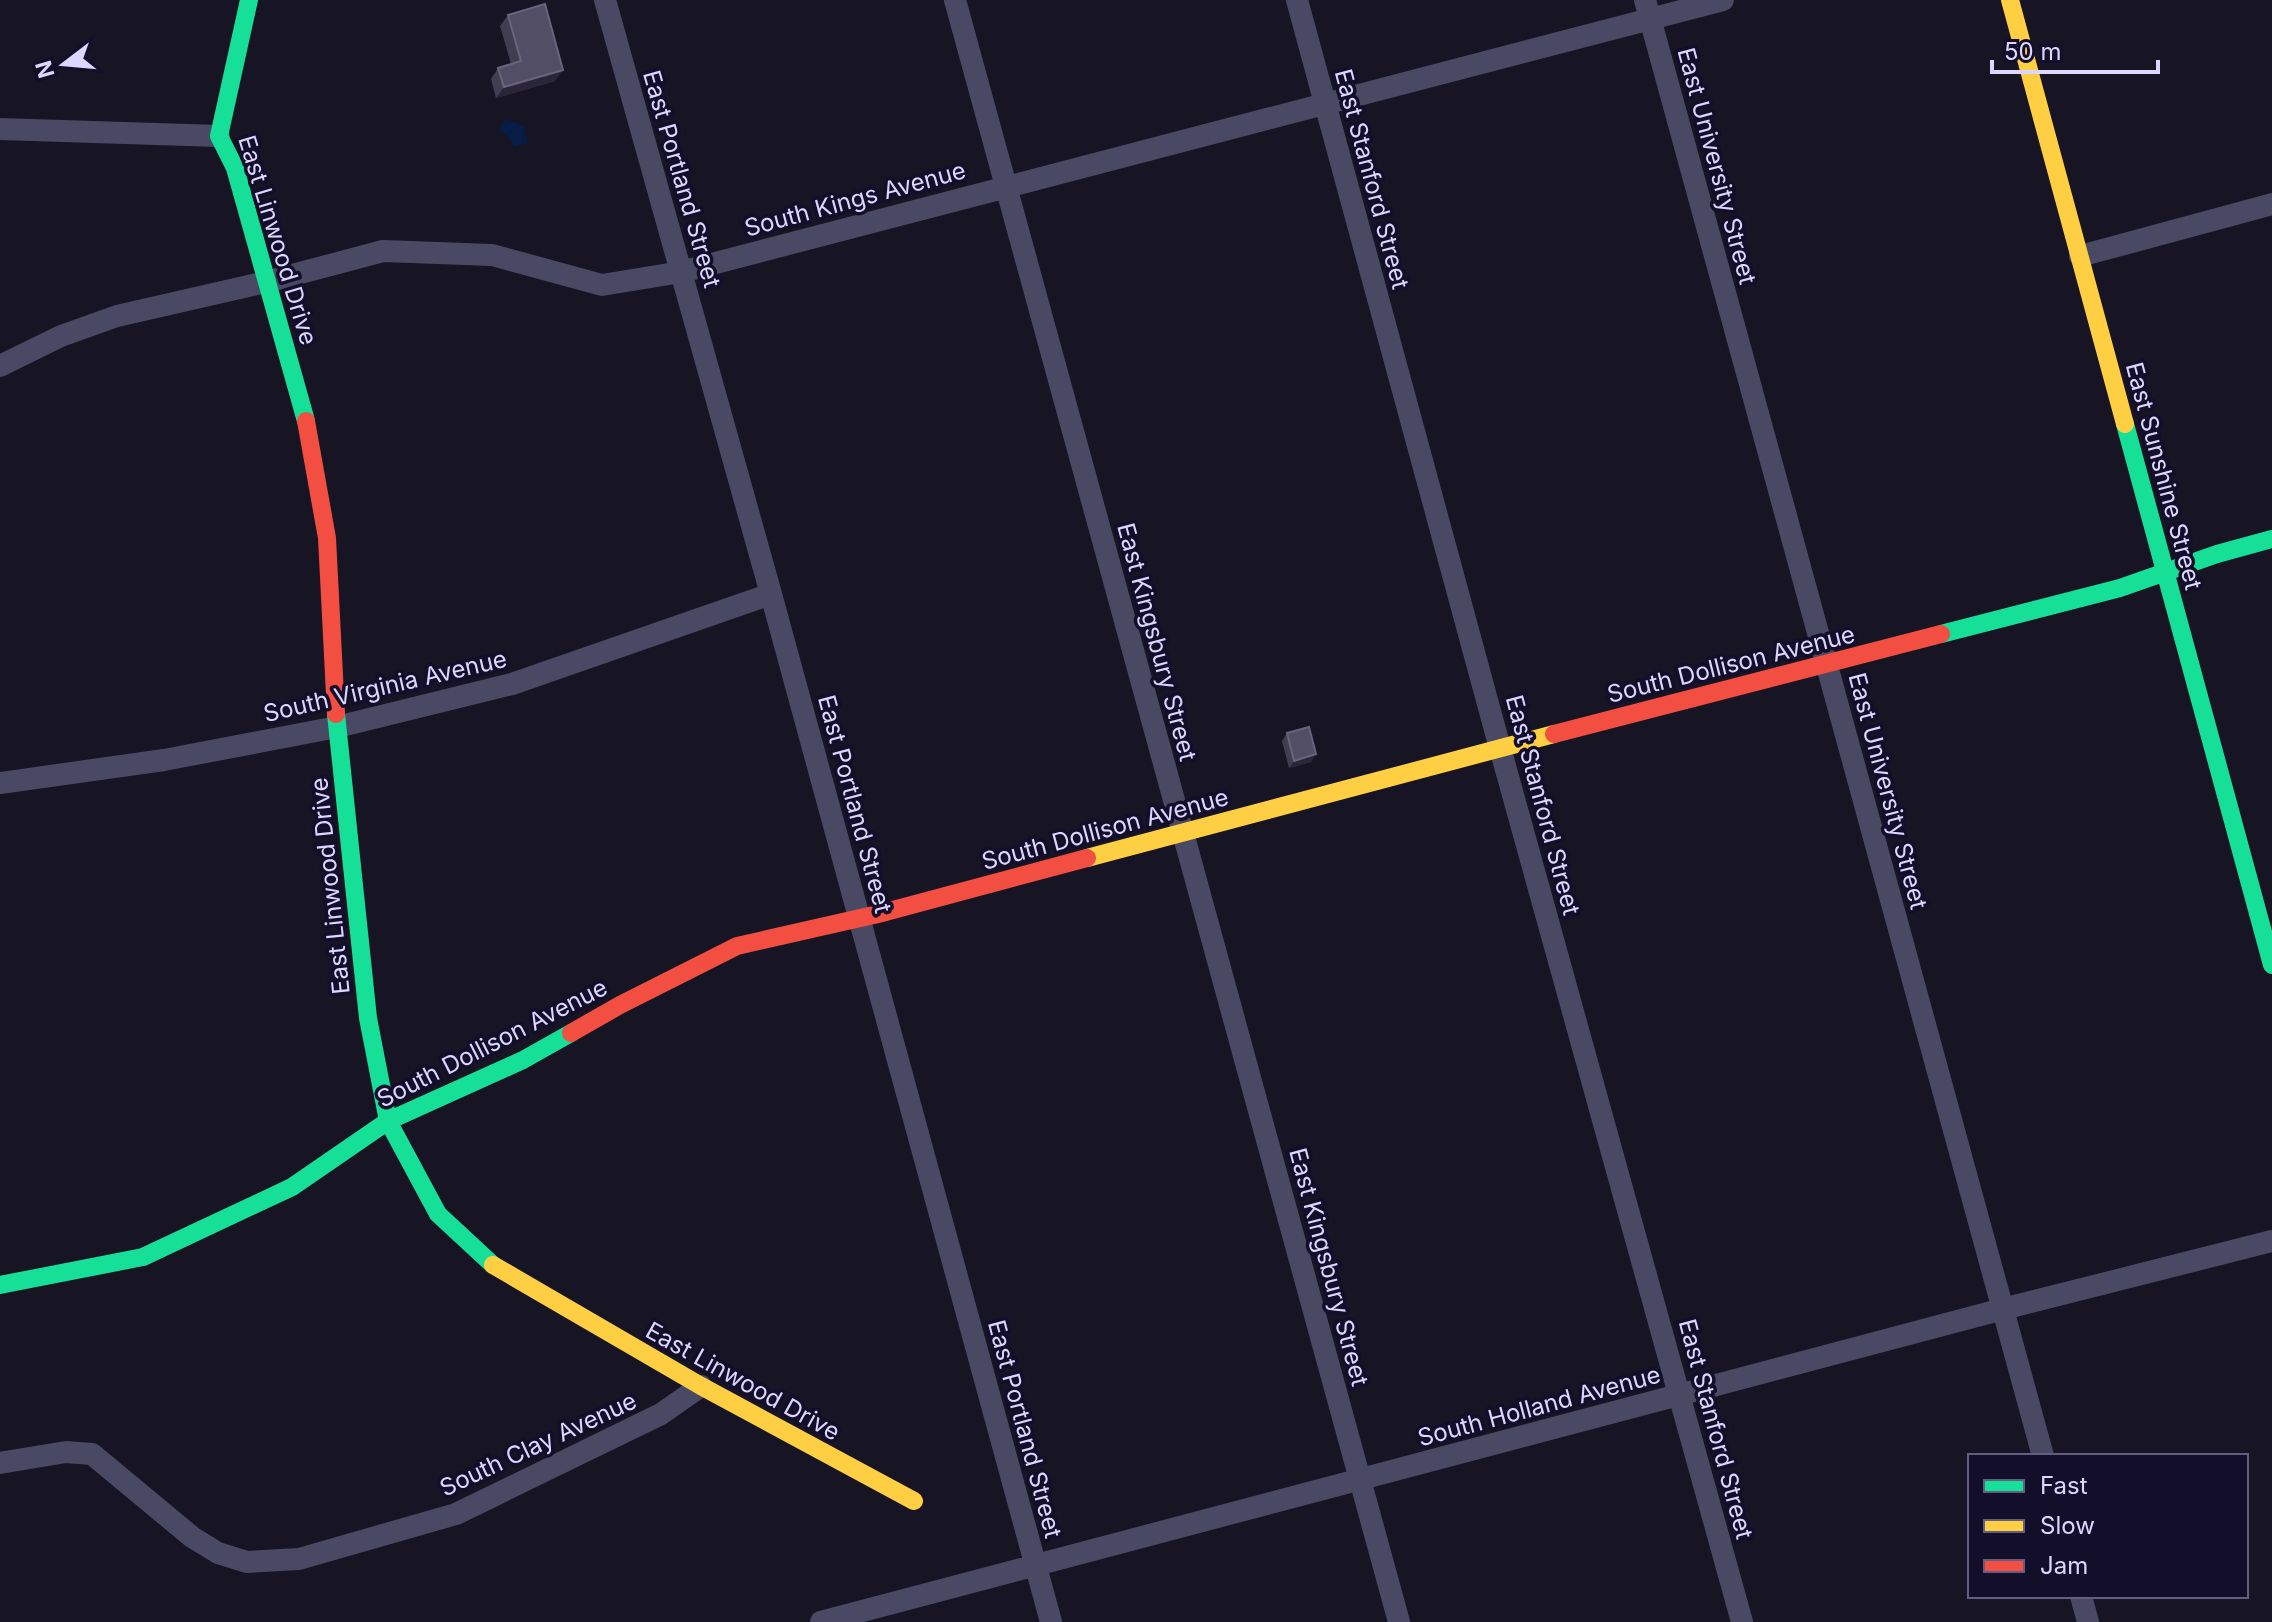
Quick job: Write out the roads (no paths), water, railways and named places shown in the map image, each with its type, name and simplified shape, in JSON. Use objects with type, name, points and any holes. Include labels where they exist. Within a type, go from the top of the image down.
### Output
[{"type":"street","name":"East Linwood Drive","points":[[249,0],[219,136],[235,168],[303,406],[327,538],[337,727],[368,1018],[388,1121],[438,1214],[494,1266],[701,1386],[914,1501]]},
{"type":"street","name":"East Portland Street","points":[[605,0],[771,594],[1051,1622]]},
{"type":"street","name":"East Kingsbury Street","points":[[955,0],[1399,1622]]},
{"type":"street","name":"East Stanford Street","points":[[1297,0],[1742,1622]]},
{"type":"street","name":"South Kings Avenue","points":[[0,366],[61,336],[117,316],[383,251],[492,255],[602,285],[681,272],[1324,104],[1648,10],[1723,0]]},
{"type":"street","name":"East Sunshine Street","points":[[2010,0],[2272,965]]},
{"type":"street","name":"East University Street","points":[[1648,10],[2042,1454]]},
{"type":"street","points":[[0,129],[219,136]]},
{"type":"street","points":[[2080,256],[2272,204]]},
{"type":"street","name":"South Dollison Avenue","points":[[0,1285],[143,1257],[292,1187],[388,1121],[523,1060],[620,1005],[737,946],[860,919],[1500,748],[2120,588],[2217,554],[2272,539]]},
{"type":"street","name":"South Virginia Avenue","points":[[0,783],[164,760],[337,727],[512,684],[771,594]]},
{"type":"street","name":"South Holland Avenue","points":[[821,1622],[2003,1309],[2272,1241]]},
{"type":"street","name":"South Clay Avenue","points":[[1,1459],[66,1452],[92,1454],[192,1537],[218,1553],[247,1562],[299,1559],[456,1514],[661,1414],[701,1386]]},
{"type":"street","points":[[2082,1598],[2088,1622]]},
{"type":"water","points":[[505,119],[524,126],[528,143],[514,147],[510,138],[499,130]]}]
